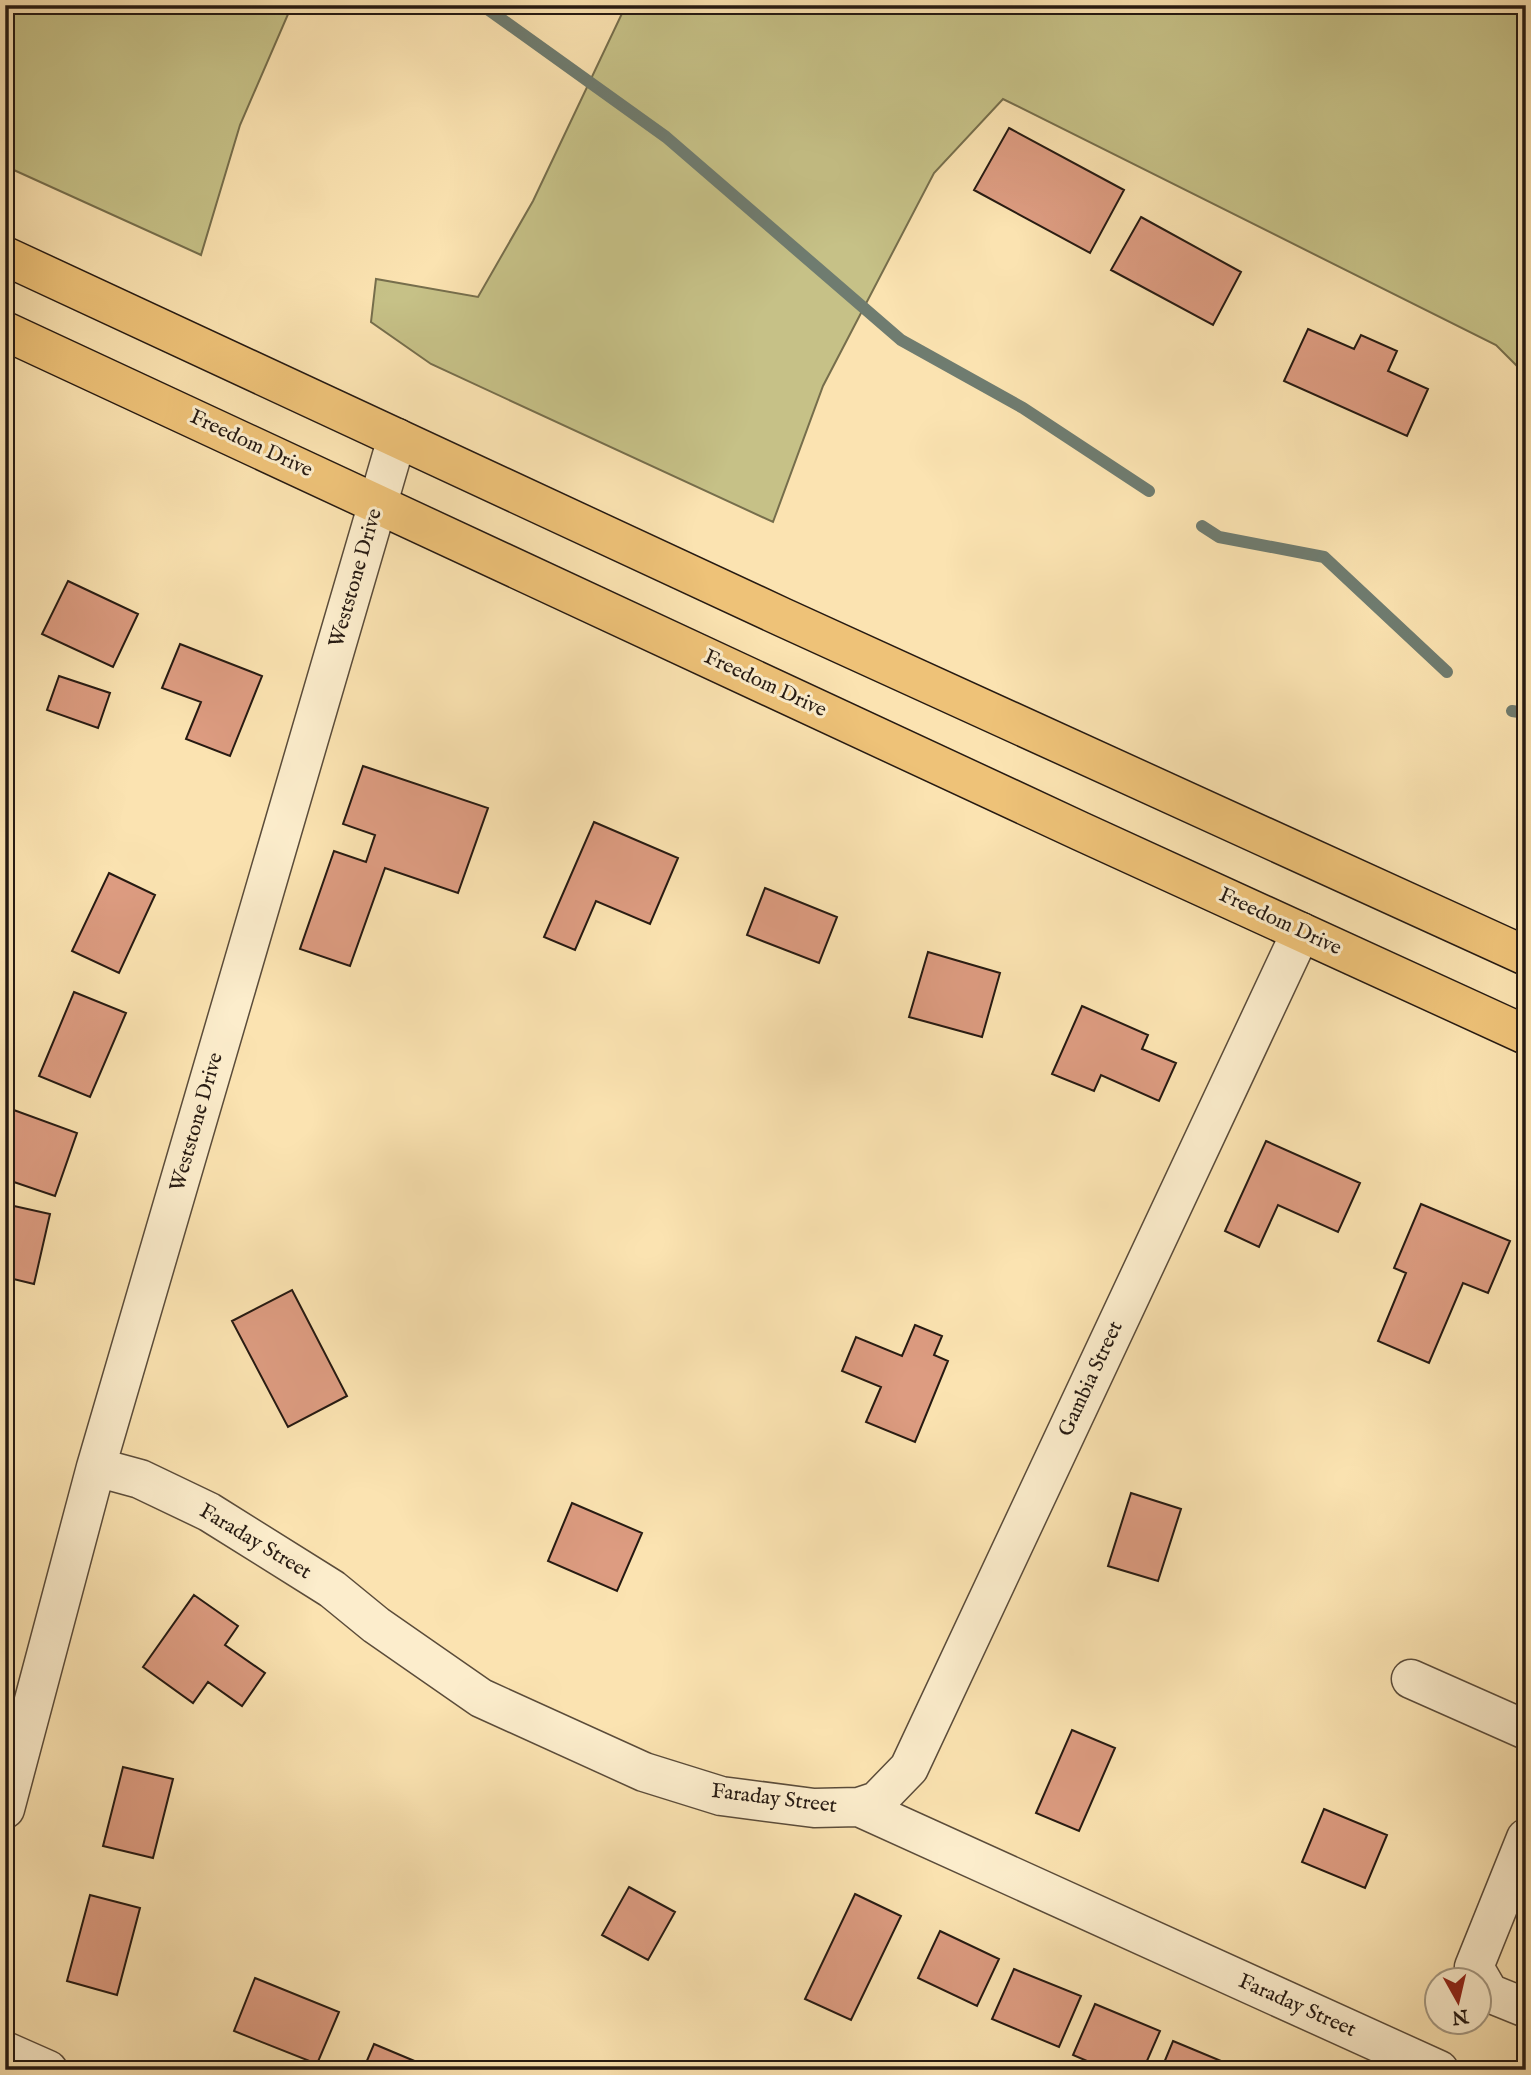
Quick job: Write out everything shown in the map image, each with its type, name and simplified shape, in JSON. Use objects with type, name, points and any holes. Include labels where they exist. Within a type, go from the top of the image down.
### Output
[{"type":"main road","points":[[5,257],[782,617],[1526,956]]},
{"type":"main road","name":"Freedom Drive","points":[[5,331],[1526,1035]]},
{"type":"street","name":"Weststone Drive","points":[[5,1809],[96,1467],[397,438]]},
{"type":"street","name":"Gambia Street","points":[[859,1807],[877,1801],[909,1768],[1301,932]]},
{"type":"street","name":"Faraday Street","points":[[96,1467],[140,1479],[209,1512],[332,1589],[376,1625],[481,1698],[631,1766],[721,1796],[814,1808],[859,1807],[1439,2070]]},
{"type":"street","points":[[1411,1679],[1526,1730]]},
{"type":"street","points":[[1526,1838],[1474,1967],[1489,1993],[1526,2008]]},
{"type":"street","points":[[5,2051],[48,2070]]},
{"type":"shaded area","points":[[5,5],[292,5],[240,125],[201,255],[5,166]]},
{"type":"shaded area","points":[[626,5],[1526,5],[1526,375],[1496,345],[1003,99],[934,173],[823,386],[773,522],[431,364],[371,322],[376,279],[478,297],[533,201]]},
{"type":"building","points":[[1009,128],[1124,190],[1090,253],[974,190]]},
{"type":"building","points":[[1141,217],[1241,272],[1213,325],[1111,270]]},
{"type":"building","points":[[1308,329],[1354,349],[1361,335],[1397,351],[1388,371],[1428,389],[1407,436],[1284,381]]},
{"type":"building","points":[[5,555],[12,559],[5,572]]},
{"type":"building","points":[[68,581],[138,614],[113,667],[42,634]]},
{"type":"building","points":[[180,644],[262,676],[230,756],[186,739],[201,702],[162,688]]},
{"type":"building","points":[[59,676],[110,693],[98,728],[47,710]]},
{"type":"building","points":[[363,766],[488,808],[458,893],[385,868],[350,966],[300,949],[334,851],[366,862],[375,835],[343,824]]},
{"type":"building","points":[[594,822],[678,858],[650,924],[596,901],[575,950],[544,937]]},
{"type":"building","points":[[109,873],[155,895],[119,973],[72,951]]},
{"type":"building","points":[[765,888],[837,917],[819,963],[747,935]]},
{"type":"building","points":[[928,952],[1000,973],[982,1037],[909,1017]]},
{"type":"building","points":[[74,992],[126,1013],[90,1097],[39,1076]]},
{"type":"building","points":[[1082,1006],[1148,1035],[1142,1049],[1176,1063],[1159,1101],[1101,1075],[1094,1091],[1052,1074]]},
{"type":"building","points":[[11,1109],[77,1133],[55,1196],[5,1179],[5,1125]]},
{"type":"building","points":[[1266,1141],[1360,1183],[1338,1232],[1278,1205],[1259,1247],[1225,1231]]},
{"type":"building","points":[[5,1204],[50,1214],[34,1284],[5,1277]]},
{"type":"building","points":[[1421,1204],[1510,1241],[1488,1293],[1463,1283],[1429,1363],[1378,1341],[1406,1273],[1394,1268]]},
{"type":"building","points":[[292,1290],[347,1396],[288,1427],[232,1321]]},
{"type":"building","points":[[915,1325],[942,1336],[934,1355],[948,1361],[915,1442],[866,1422],[881,1387],[842,1371],[856,1337],[902,1356]]},
{"type":"building","points":[[1131,1493],[1181,1509],[1158,1581],[1108,1566]]},
{"type":"building","points":[[572,1503],[642,1533],[617,1591],[548,1561]]},
{"type":"building","points":[[194,1595],[238,1626],[225,1645],[265,1673],[242,1706],[208,1682],[193,1703],[143,1667]]},
{"type":"building","points":[[1072,1730],[1115,1748],[1079,1831],[1036,1813]]},
{"type":"building","points":[[123,1767],[173,1779],[153,1858],[103,1846]]},
{"type":"building","points":[[1324,1809],[1387,1835],[1365,1888],[1302,1862]]},
{"type":"building","points":[[629,1887],[675,1912],[648,1960],[602,1935]]},
{"type":"building","points":[[855,1894],[901,1916],[851,2020],[805,1999]]},
{"type":"building","points":[[90,1895],[140,1908],[117,1995],[67,1981]]},
{"type":"building","points":[[940,1931],[999,1959],[977,2006],[918,1978]]},
{"type":"building","points":[[1014,1969],[1081,1996],[1059,2047],[992,2019]]},
{"type":"building","points":[[255,1978],[339,2012],[317,2064],[234,2031]]},
{"type":"building","points":[[1095,2004],[1160,2031],[1143,2070],[1108,2070],[1073,2055]]},
{"type":"building","points":[[1173,2041],[1238,2068],[1161,2070]]},
{"type":"building","points":[[374,2044],[436,2070],[363,2070]]},
{"type":"waterway","points":[[482,5],[666,137],[901,340],[1023,408],[1149,491]]},
{"type":"waterway","points":[[1202,526],[1219,537],[1324,557],[1447,672]]},
{"type":"waterway","points":[[1512,711],[1526,713]]}]
